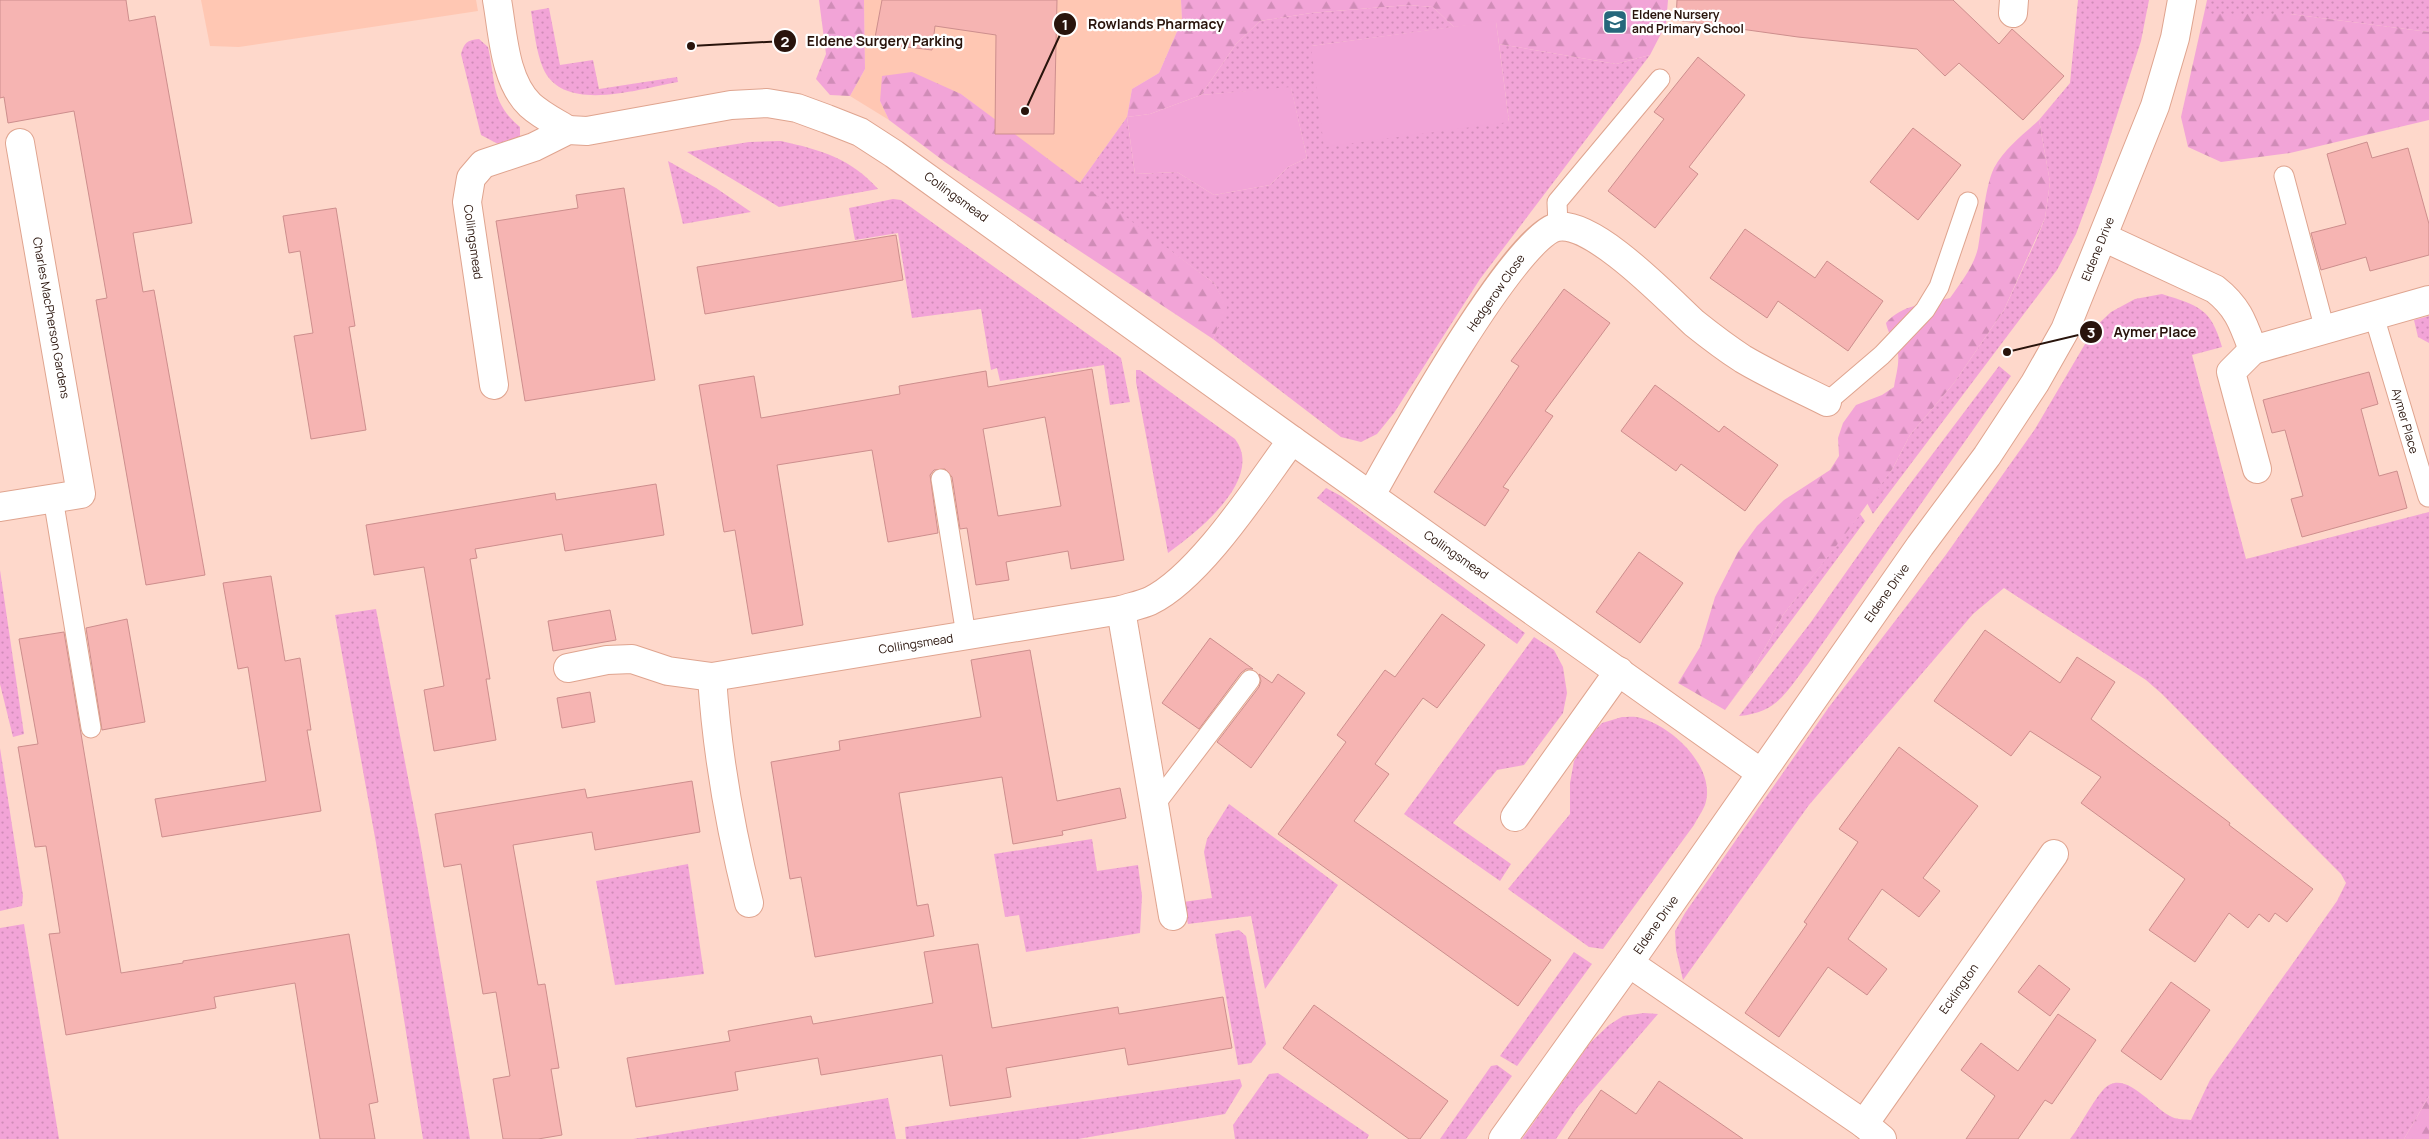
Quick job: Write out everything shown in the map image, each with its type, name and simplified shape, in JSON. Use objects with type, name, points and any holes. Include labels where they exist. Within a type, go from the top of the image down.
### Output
[{"type":"street","points":[[497,0],[508,62],[517,88],[529,104],[568,130]]},
{"type":"street","name":"Eldene Drive","points":[[1503,1139],[1630,963],[1920,546],[1987,456],[2035,383],[2065,330],[2155,106],[2175,38],[2182,0]]},
{"type":"street","name":"Collingsmead","points":[[494,386],[467,202],[471,178],[483,164],[534,147],[568,130],[587,131],[732,105],[767,103],[797,108],[860,132],[946,190],[1292,440],[1761,773]]},
{"type":"street","name":"Charles MacPherson Gardens","points":[[20,143],[81,494],[53,498]]},
{"type":"street","points":[[1558,226],[1590,235],[1620,256],[1696,324],[1742,358],[1827,402]]},
{"type":"street","name":"Hedgerow Close","points":[[1371,495],[1414,417],[1514,264],[1536,238],[1558,226]]},
{"type":"street","points":[[2103,237],[2215,289],[2230,301],[2242,319],[2253,350]]},
{"type":"street","points":[[2257,468],[2231,372],[2253,350],[2429,300]]},
{"type":"street","name":"Collingsmead","points":[[568,668],[607,660],[632,659],[668,671],[712,677],[1121,610],[1150,601],[1169,589],[1197,564],[1292,440]]},
{"type":"street","points":[[0,507],[53,498]]},
{"type":"street","points":[[1121,610],[1173,916]]},
{"type":"street","points":[[1515,817],[1619,671]]},
{"type":"street","points":[[712,677],[716,736],[735,848],[749,903]]},
{"type":"street","name":"Ecklington","points":[[1630,963],[1873,1131],[2054,854]]},
{"type":"lane","points":[[1558,226],[1557,202],[1660,79]]},
{"type":"lane","points":[[2284,176],[2325,330]]},
{"type":"lane","points":[[1827,402],[1882,355],[1925,310],[1939,288],[1968,202]]},
{"type":"lane","name":"Aymer Place","points":[[2374,316],[2428,496]]},
{"type":"lane","points":[[941,479],[966,636]]},
{"type":"lane","points":[[53,498],[91,728]]},
{"type":"lane","points":[[1154,806],[1250,680]]},
{"type":"shaded area","points":[[201,0],[476,0],[478,11],[239,47],[210,46]]},
{"type":"shaded area","points":[[864,0],[1181,0],[1182,20],[1159,73],[1132,89],[1127,117],[1079,184],[961,94],[880,101],[889,120],[850,96],[865,69]]},
{"type":"green space","points":[[819,0],[864,0],[865,69],[850,96],[830,95],[816,79],[826,54]]},
{"type":"green space","points":[[1181,0],[1668,0],[1666,24],[1650,55],[1616,64],[1499,44],[1496,22],[1454,27],[1433,7],[1408,5],[1311,13],[1260,21],[1236,44],[1201,95],[1150,114],[1127,117],[1132,89],[1159,73],[1182,20]]},
{"type":"green space","points":[[2078,0],[2149,0],[2141,41],[2095,183],[2076,234],[2057,270],[1873,514],[1867,503],[1893,468],[1910,435],[1954,383],[2004,310],[2045,218],[2050,182],[2039,120],[2070,83]]},
{"type":"green space","points":[[2207,0],[2429,0],[2429,32],[2290,14],[2204,14]]},
{"type":"green space","points":[[1408,5],[1433,7],[1454,27],[1311,46],[1509,122],[1499,44],[1616,64],[1650,55],[1480,279],[1394,413],[1377,434],[1361,442],[1341,437],[1213,339],[1226,307],[1214,283],[1079,184],[1127,117],[1135,174],[1177,172],[1214,195],[1270,185],[1288,167],[1307,158],[1291,88],[1201,95],[1236,44],[1260,21],[1311,13]]},
{"type":"green space","points":[[549,8],[560,65],[593,60],[599,89],[677,77],[678,82],[604,95],[585,95],[567,91],[553,82],[543,68],[537,48],[531,11]]},
{"type":"green space","points":[[2204,14],[2290,14],[2429,32],[2429,120],[2290,153],[2221,162],[2188,147],[2181,117]]},
{"type":"green space","points":[[1496,21],[1509,122],[1324,147],[1311,46]]},
{"type":"green space","points":[[479,39],[488,47],[496,90],[503,109],[520,127],[520,137],[515,141],[498,144],[481,135],[461,54],[463,47],[467,43]]},
{"type":"green space","points":[[912,72],[961,94],[1214,283],[1227,307],[1213,339],[945,162],[889,120],[880,101],[882,76]]},
{"type":"green space","points":[[1291,87],[1307,158],[1288,167],[1270,185],[1214,195],[1177,172],[1135,174],[1127,117],[1150,114],[1201,95]]},
{"type":"green space","points":[[2039,120],[2050,182],[2045,218],[2004,310],[1954,383],[1910,435],[1893,468],[1853,524],[1783,615],[1750,675],[1725,710],[1678,683],[1700,647],[1715,597],[1738,552],[1757,526],[1784,500],[1830,470],[1839,456],[1838,438],[1843,423],[1856,405],[1882,395],[1894,387],[1898,354],[1886,323],[1907,308],[1950,298],[1966,274],[1978,248],[1986,196],[1994,168],[2009,148]]},
{"type":"green space","points":[[781,141],[834,157],[857,170],[878,189],[779,207],[687,152],[749,142]]},
{"type":"green space","points":[[668,161],[716,188],[751,212],[683,224]]},
{"type":"green space","points":[[893,199],[901,200],[1121,358],[1130,402],[1110,405],[1104,365],[1000,381],[997,368],[991,370],[981,309],[912,318],[898,233],[855,240],[849,208]]},
{"type":"green space","points":[[2162,294],[2202,310],[2208,316],[2218,334],[2222,347],[2192,355],[2246,559],[2429,512],[2429,1096],[2404,1139],[2070,1139],[2098,1096],[2111,1084],[2120,1083],[2129,1086],[2164,1113],[2179,1119],[2191,1120],[2210,1080],[2337,901],[2346,883],[2341,874],[2146,680],[2004,588],[1973,614],[1809,805],[1683,980],[1676,950],[1675,931],[1685,913],[1829,707],[1945,556],[2035,429],[2095,327],[2111,312],[2135,299]]},
{"type":"green space","points":[[2429,316],[2429,343],[2418,337],[2414,320]]},
{"type":"green space","points":[[1999,366],[2011,376],[1808,664],[1780,699],[1763,710],[1739,716],[1811,622],[1885,517]]},
{"type":"green space","points":[[1136,370],[1140,370],[1235,439],[1242,455],[1241,471],[1235,487],[1224,503],[1195,532],[1168,553],[1136,382]]},
{"type":"green space","points":[[1326,488],[1341,496],[1525,633],[1517,644],[1317,498]]},
{"type":"green space","points":[[1860,514],[1865,521],[1725,710],[1750,675],[1783,615]]},
{"type":"green space","points":[[0,570],[24,734],[13,737],[0,684]]},
{"type":"green space","points":[[376,609],[420,841],[470,1139],[423,1139],[376,843],[335,615]]},
{"type":"green space","points":[[1534,637],[1554,650],[1563,667],[1567,693],[1563,713],[1524,765],[1497,770],[1453,823],[1511,864],[1500,881],[1404,814]]},
{"type":"green space","points":[[1622,717],[1639,717],[1666,730],[1678,740],[1690,751],[1698,764],[1705,777],[1707,791],[1705,805],[1694,825],[1603,949],[1589,947],[1508,889],[1570,814],[1570,783],[1574,761],[1585,741],[1602,723]]},
{"type":"green space","points":[[0,748],[23,896],[22,906],[0,911]]},
{"type":"green space","points":[[1229,804],[1338,885],[1265,989],[1251,916],[1188,924],[1183,902],[1212,898],[1204,852],[1207,839]]},
{"type":"green space","points":[[1092,839],[1097,871],[1138,865],[1142,896],[1140,933],[1026,952],[1019,915],[1005,917],[994,854]]},
{"type":"green space","points":[[688,864],[704,974],[615,985],[596,881]]},
{"type":"green space","points":[[24,924],[59,1139],[0,1139],[0,928]]},
{"type":"green space","points":[[1239,930],[1246,936],[1266,1044],[1251,1063],[1238,1065],[1215,934]]},
{"type":"green space","points":[[1574,952],[1592,964],[1517,1066],[1500,1056]]},
{"type":"green space","points":[[1644,1013],[1658,1014],[1577,1108],[1556,1139],[1522,1139],[1590,1043],[1609,1025],[1623,1016]]},
{"type":"green space","points":[[1497,1065],[1512,1076],[1466,1139],[1440,1139],[1491,1066]]},
{"type":"green space","points":[[1278,1073],[1369,1135],[1367,1139],[1235,1139],[1233,1125],[1269,1074]]},
{"type":"green space","points":[[1240,1079],[1242,1086],[1225,1114],[1078,1139],[906,1139],[905,1127]]},
{"type":"green space","points":[[2429,1096],[2429,1139],[2404,1139]]},
{"type":"green space","points":[[888,1098],[896,1139],[633,1139]]},
{"type":"building","points":[[0,0],[126,0],[129,21],[155,16],[192,223],[133,233],[143,292],[154,290],[205,575],[146,585],[96,300],[107,298],[74,111],[8,123],[4,97],[0,98]]},
{"type":"building","points":[[882,0],[1057,0],[1054,134],[995,134],[996,35],[935,26],[932,50],[874,43]]},
{"type":"building","points":[[1677,0],[1953,0],[1999,44],[2012,29],[2064,76],[2023,120],[1959,63],[1945,76],[1917,49],[1798,37],[1676,20]]},
{"type":"building","points":[[1698,57],[1745,95],[1689,167],[1698,174],[1655,228],[1608,191],[1664,119],[1654,112]]},
{"type":"building","points":[[1913,128],[1961,165],[1918,220],[1870,182]]},
{"type":"building","points":[[2367,142],[2372,158],[2408,148],[2429,224],[2429,255],[2370,271],[2366,257],[2321,270],[2311,233],[2346,224],[2327,154]]},
{"type":"building","points":[[624,188],[655,380],[525,401],[496,221],[578,208],[576,195]]},
{"type":"building","points":[[336,208],[355,326],[349,327],[366,430],[311,439],[294,336],[313,333],[300,251],[289,253],[283,216]]},
{"type":"building","points":[[1745,229],[1815,278],[1827,261],[1883,301],[1848,351],[1778,301],[1767,318],[1710,278]]},
{"type":"building","points":[[896,235],[903,280],[705,314],[697,267]]},
{"type":"building","points":[[1564,289],[1610,323],[1545,411],[1553,416],[1503,487],[1509,490],[1485,526],[1434,492],[1519,366],[1511,361]]},
{"type":"building","points":[[1092,369],[1124,560],[1071,569],[1068,551],[1006,562],[1009,580],[976,585],[967,528],[960,529],[952,477],[945,469],[934,470],[930,475],[938,533],[888,542],[872,450],[777,465],[803,625],[752,634],[735,530],[724,532],[699,385],[754,376],[761,418],[900,394],[899,386],[986,371],[988,387]],"holes":[[[1045,417],[1061,506],[998,516],[983,429]]]},
{"type":"building","points":[[2369,372],[2378,404],[2361,409],[2379,476],[2397,471],[2407,508],[2302,537],[2291,499],[2303,496],[2285,430],[2272,433],[2263,400]]},
{"type":"building","points":[[1655,385],[1719,432],[1724,426],[1778,465],[1745,511],[1681,464],[1676,471],[1621,431]]},
{"type":"building","points":[[656,484],[664,535],[565,551],[562,534],[475,549],[477,558],[470,559],[490,679],[486,679],[496,740],[434,751],[424,690],[444,686],[424,567],[374,575],[366,525],[555,493],[556,500]]},
{"type":"building","points":[[1639,552],[1683,583],[1640,643],[1596,612]]},
{"type":"building","points":[[271,576],[285,661],[300,658],[311,730],[307,730],[321,811],[162,837],[155,799],[266,781],[248,667],[238,669],[223,583]]},
{"type":"building","points":[[610,610],[616,640],[553,651],[548,621]]},
{"type":"building","points":[[1442,614],[1485,645],[1437,708],[1423,698],[1375,764],[1389,774],[1354,821],[1551,960],[1518,1006],[1278,834],[1346,742],[1337,735],[1385,670],[1395,677]]},
{"type":"building","points":[[127,619],[145,722],[102,730],[86,628]]},
{"type":"building","points":[[1985,630],[2060,683],[2077,657],[2115,682],[2091,719],[2230,823],[2229,825],[2313,889],[2287,922],[2275,913],[2269,922],[2259,914],[2248,928],[2229,913],[2195,962],[2149,930],[2185,879],[2081,803],[2101,777],[2030,731],[2011,756],[1934,701]]},
{"type":"building","points":[[64,632],[121,973],[349,934],[378,1102],[369,1104],[375,1139],[320,1139],[295,983],[214,997],[216,1008],[66,1035],[49,934],[60,933],[46,846],[35,847],[18,747],[38,744],[19,639]]},
{"type":"building","points":[[1210,638],[1253,669],[1246,669],[1241,673],[1199,729],[1162,703]]},
{"type":"building","points":[[1030,650],[1057,801],[1120,788],[1126,818],[1062,831],[1063,835],[1013,844],[1002,777],[899,793],[917,906],[928,904],[934,936],[815,957],[801,877],[790,879],[771,762],[840,750],[839,741],[981,717],[971,660]]},
{"type":"building","points":[[1259,674],[1272,683],[1278,674],[1305,693],[1251,768],[1217,742],[1259,687],[1261,681]]},
{"type":"building","points":[[590,692],[595,722],[562,728],[557,698]]},
{"type":"building","points":[[1899,747],[1978,806],[1923,878],[1940,891],[1919,917],[1882,889],[1848,939],[1887,969],[1867,995],[1828,967],[1779,1037],[1745,1013],[1807,924],[1804,922],[1858,842],[1839,829]]},
{"type":"building","points":[[692,781],[700,832],[595,850],[592,832],[513,845],[538,985],[545,984],[559,1068],[551,1069],[562,1135],[538,1139],[503,1139],[493,1079],[510,1076],[496,992],[483,994],[461,864],[444,867],[435,814],[585,789],[587,798]]},
{"type":"building","points":[[978,944],[992,1028],[1118,1007],[1119,1014],[1223,997],[1232,1048],[1128,1065],[1125,1048],[1006,1068],[1011,1097],[950,1106],[942,1055],[821,1075],[818,1058],[735,1072],[738,1090],[636,1107],[627,1058],[730,1041],[728,1031],[811,1016],[813,1024],[933,1003],[924,952]]},
{"type":"building","points":[[2039,965],[2070,989],[2050,1016],[2018,992]]},
{"type":"building","points":[[2171,982],[2210,1010],[2161,1080],[2121,1051]]},
{"type":"building","points":[[1314,1005],[1448,1101],[1420,1139],[1409,1139],[1283,1048]]},
{"type":"building","points":[[2058,1014],[2096,1040],[2052,1104],[2045,1100],[2018,1139],[1966,1139],[1995,1096],[1961,1070],[1981,1043],[2018,1071]]},
{"type":"building","points":[[1659,1081],[1743,1139],[1568,1139],[1601,1090],[1636,1114]]},
{"type":"place","name":"Eldene Nursery and Primary School","points":[[1615,22]]},
{"type":"place","name":"Eldene Surgery Parking","points":[[691,46]]},
{"type":"place","name":"Rowlands Pharmacy","points":[[1025,111]]},
{"type":"place","name":"Aymer Place","points":[[2007,352]]}]
